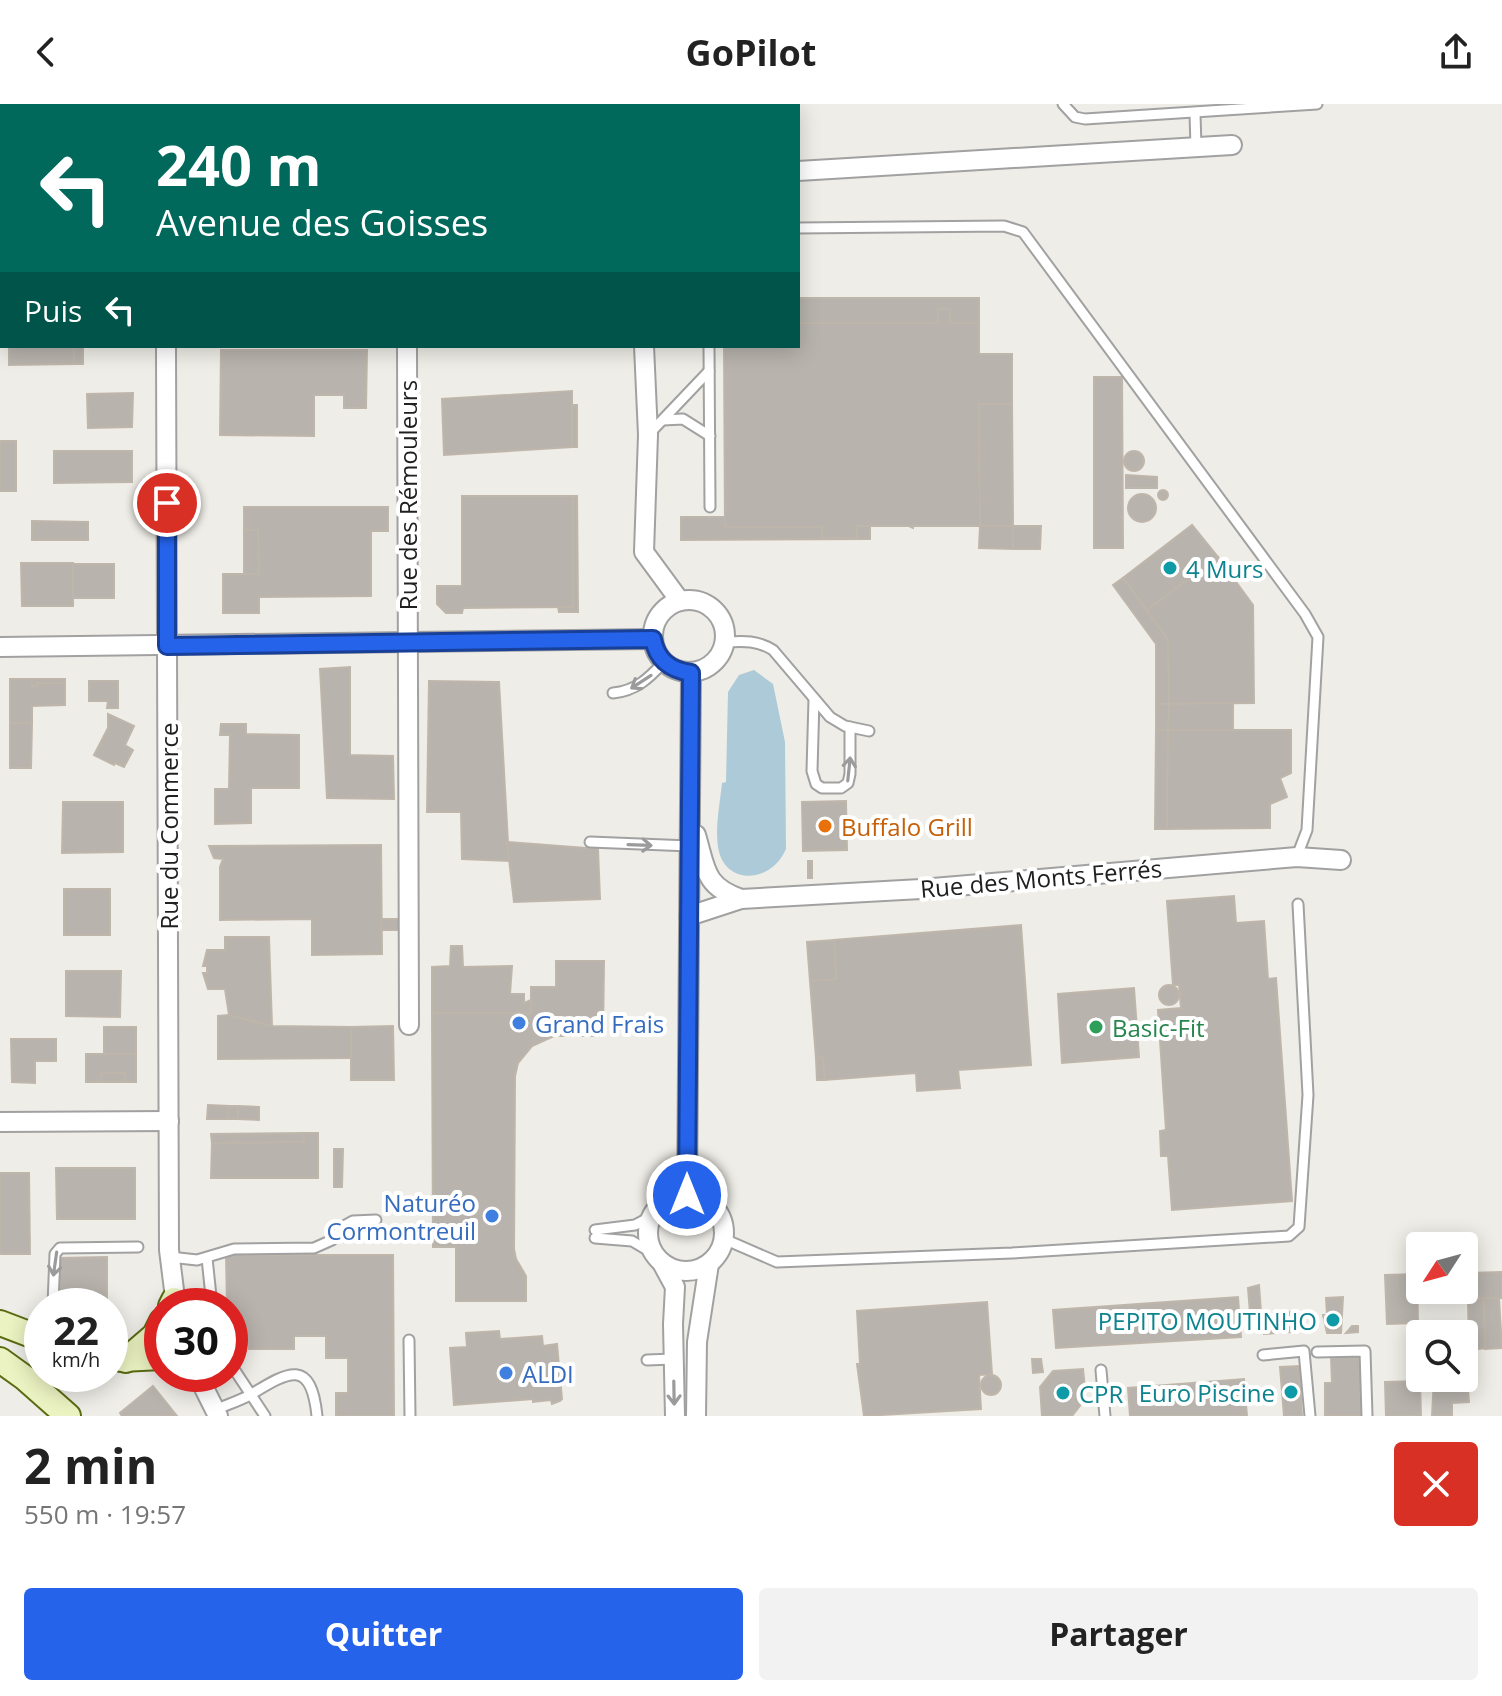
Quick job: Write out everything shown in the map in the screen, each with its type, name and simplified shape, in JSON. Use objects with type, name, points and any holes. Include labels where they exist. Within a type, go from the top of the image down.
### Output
[{"type":"main road","points":[[0,1323],[24,1332]]},
{"type":"main road","points":[[0,1360],[68,1416]]},
{"type":"main road","points":[[0,1369],[28,1388],[57,1416]]},
{"type":"street","points":[[800,171],[1232,145]]},
{"type":"street","name":"Rue du Commerce","points":[[166,348],[171,1288]]},
{"type":"street","name":"Rue des Rémouleurs","points":[[407,348],[408,643]]},
{"type":"street","points":[[644,348],[648,435],[644,552],[680,601]]},
{"type":"street","points":[[692,599],[714,609],[725,630],[721,654],[714,663],[691,673],[679,671],[664,662],[654,648],[656,619],[670,604],[680,601],[692,599]]},
{"type":"street","name":"Rue des Rémouleurs","points":[[0,647],[653,639]]},
{"type":"street","points":[[408,643],[409,1025]]},
{"type":"street","points":[[687,1195],[691,673]]},
{"type":"street","points":[[690,815],[709,878],[721,892],[741,899]]},
{"type":"street","name":"Rue des Monts Ferrés","points":[[689,916],[741,899],[921,889],[1297,857],[1341,860]]},
{"type":"street","points":[[0,1122],[169,1121]]},
{"type":"street","points":[[675,1416],[675,1287],[648,1235],[652,1216],[667,1201],[687,1195],[700,1198],[719,1214],[724,1239],[721,1249],[709,1264],[697,1342],[696,1416]]},
{"type":"street","points":[[658,1258],[673,1269],[685,1271],[709,1264]]},
{"type":"street","points":[[206,1392],[217,1413]]},
{"type":"lane","points":[[1063,104],[1075,117],[1085,119],[1317,104]]},
{"type":"lane","points":[[1195,114],[1196,147]]},
{"type":"lane","points":[[800,228],[1004,226],[1023,232],[1305,614],[1318,637],[1307,830],[1297,857]]},
{"type":"lane","points":[[709,348],[710,507]]},
{"type":"lane","points":[[648,435],[709,371]]},
{"type":"lane","points":[[663,420],[683,419],[710,436]]},
{"type":"lane","points":[[725,642],[749,640],[762,643],[773,650],[830,717],[850,727],[869,731]]},
{"type":"lane","points":[[613,693],[624,692],[644,682],[664,662]]},
{"type":"lane","points":[[814,699],[812,771],[816,784],[822,788],[841,788],[848,783],[850,727]]},
{"type":"lane","points":[[590,842],[690,846]]},
{"type":"lane","points":[[724,1239],[777,1262],[1012,1253],[1289,1236],[1299,1227],[1308,1095],[1298,904]]},
{"type":"lane","points":[[652,1216],[635,1225],[595,1234],[632,1241],[658,1258]]},
{"type":"lane","points":[[170,1257],[197,1260],[234,1249],[314,1248],[324,1245],[353,1221],[376,1220]]},
{"type":"lane","points":[[54,1288],[55,1254],[60,1248],[138,1247]]},
{"type":"lane","points":[[207,1258],[210,1288]]},
{"type":"lane","points":[[409,1340],[410,1416]]},
{"type":"lane","points":[[1263,1355],[1304,1351],[1310,1416]]},
{"type":"lane","points":[[1317,1352],[1365,1351],[1367,1416]]},
{"type":"lane","points":[[647,1360],[673,1359]]},
{"type":"lane","points":[[1101,1370],[1105,1416]]},
{"type":"lane","points":[[217,1413],[268,1381],[298,1374],[309,1381],[317,1416]]},
{"type":"lane","points":[[247,1392],[265,1416]]},
{"type":"water","points":[[754,670],[773,684],[785,742],[786,849],[770,869],[749,876],[729,869],[722,860],[717,831],[722,783],[726,782],[728,692],[739,675]]},
{"type":"building","points":[[800,298],[979,298],[979,323],[950,323],[950,309],[938,309],[938,323],[800,323]]},
{"type":"building","points":[[938,309],[950,309],[950,323],[979,323],[979,354],[1012,354],[1012,404],[979,404],[980,526],[857,526],[857,538],[822,538],[822,527],[725,527],[724,348],[800,348],[800,323],[938,323]]},
{"type":"building","points":[[9,348],[74,348],[74,364],[9,365]]},
{"type":"building","points":[[74,348],[83,348],[83,364],[74,364]]},
{"type":"building","points":[[221,350],[367,350],[366,408],[344,408],[344,395],[314,395],[314,436],[220,435]]},
{"type":"building","points":[[1094,377],[1122,377],[1123,548],[1094,548]]},
{"type":"building","points":[[572,391],[572,447],[444,455],[442,399]]},
{"type":"building","points":[[133,393],[132,427],[88,428],[87,394]]},
{"type":"building","points":[[979,404],[1012,404],[1013,526],[980,526]]},
{"type":"building","points":[[572,405],[577,405],[577,447],[572,447]]},
{"type":"building","points":[[0,441],[16,441],[16,491],[0,491]]},
{"type":"building","points":[[54,451],[132,451],[132,482],[54,483]]},
{"type":"building","points":[[1134,451],[1141,454],[1144,461],[1141,468],[1134,471],[1127,468],[1124,461],[1127,454]]},
{"type":"building","points":[[1126,475],[1157,477],[1157,488],[1126,488]]},
{"type":"building","points":[[1163,490],[1168,495],[1163,500],[1158,495]]},
{"type":"building","points":[[1142,494],[1152,498],[1156,508],[1152,518],[1142,522],[1132,518],[1128,508],[1132,498]]},
{"type":"building","points":[[462,496],[573,496],[573,607],[463,608],[462,613],[446,613],[437,604],[437,586],[462,586]]},
{"type":"building","points":[[573,496],[577,496],[578,612],[559,612],[558,607],[573,607]]},
{"type":"building","points":[[244,507],[388,507],[388,531],[371,531],[371,596],[259,597],[259,613],[223,613],[223,574],[259,574],[258,530],[244,530]]},
{"type":"building","points":[[681,517],[725,517],[725,527],[822,527],[822,538],[857,538],[857,526],[870,526],[870,539],[681,540]]},
{"type":"building","points":[[32,521],[88,522],[88,540],[32,540]]},
{"type":"building","name":"4 Murs","points":[[1192,525],[1218,557],[1147,610],[1123,578]]},
{"type":"building","points":[[980,526],[1013,526],[1013,549],[979,548]]},
{"type":"building","points":[[1013,526],[1041,526],[1040,549],[1013,549]]},
{"type":"building","points":[[244,530],[258,530],[259,574],[244,574]]},
{"type":"building","points":[[1218,557],[1253,605],[1254,703],[1169,704],[1168,640],[1147,610]]},
{"type":"building","points":[[21,563],[73,563],[73,606],[22,606]]},
{"type":"building","points":[[73,564],[114,564],[114,598],[73,598]]},
{"type":"building","points":[[1123,578],[1168,640],[1169,704],[1156,704],[1156,644],[1113,585]]},
{"type":"building","points":[[350,667],[350,755],[393,756],[394,799],[327,798],[320,669]]},
{"type":"building","points":[[10,679],[31,679],[32,686],[38,683],[65,683],[65,705],[32,706],[32,723],[10,723]]},
{"type":"building","points":[[31,679],[65,679],[65,683],[38,683],[32,686]]},
{"type":"building","points":[[89,681],[118,681],[118,708],[107,708],[108,701],[89,701]]},
{"type":"building","points":[[429,681],[499,682],[509,861],[462,859],[461,812],[427,812]]},
{"type":"building","points":[[1233,703],[1233,731],[1168,730],[1169,704]]},
{"type":"building","points":[[1156,704],[1169,704],[1168,730],[1156,731]]},
{"type":"building","points":[[108,714],[134,726],[125,745],[133,750],[124,767],[94,755],[108,728]]},
{"type":"building","points":[[10,723],[32,723],[31,768],[10,768]]},
{"type":"building","points":[[221,724],[246,724],[246,734],[299,735],[299,788],[251,788],[251,823],[215,824],[215,789],[229,789],[230,735],[220,735]]},
{"type":"building","points":[[1168,730],[1167,829],[1155,829],[1156,731]]},
{"type":"building","points":[[1168,730],[1291,730],[1291,773],[1280,778],[1287,797],[1270,804],[1270,828],[1167,829]]},
{"type":"building","name":"Buffalo Grill","points":[[846,801],[847,850],[803,851],[802,802]]},
{"type":"building","points":[[63,802],[123,802],[123,852],[62,853]]},
{"type":"building","points":[[507,842],[598,849],[600,899],[514,902]]},
{"type":"building","points":[[381,845],[382,954],[312,955],[312,919],[220,920],[220,867],[223,859],[214,858],[209,846]]},
{"type":"building","points":[[808,861],[812,861],[812,878],[808,878]]},
{"type":"building","points":[[64,889],[110,889],[110,935],[64,935]]},
{"type":"building","points":[[1234,896],[1236,923],[1264,921],[1268,979],[1276,978],[1292,1201],[1172,1210],[1168,1156],[1161,1156],[1160,1131],[1166,1130],[1158,1010],[1181,1008],[1179,985],[1173,985],[1167,901]]},
{"type":"building","points":[[382,919],[403,919],[403,930],[381,930]]},
{"type":"building","points":[[1021,925],[1031,1065],[958,1070],[960,1088],[917,1091],[916,1073],[825,1080],[823,1057],[816,1058],[810,981],[836,979],[834,940]]},
{"type":"building","points":[[225,937],[269,937],[272,1026],[229,1015],[225,989],[208,989],[203,973],[207,973],[207,966],[203,966],[207,950],[225,950]]},
{"type":"building","points":[[834,940],[836,979],[810,981],[807,942]]},
{"type":"building","points":[[451,946],[462,946],[463,967],[512,966],[510,994],[524,994],[524,1003],[531,1000],[531,1013],[432,1013],[432,967],[450,966]]},
{"type":"building","points":[[556,961],[604,961],[603,1036],[554,1036],[532,1046],[518,1063],[515,1076],[514,1249],[526,1276],[526,1301],[456,1301],[456,1247],[433,1247],[432,1013],[531,1013],[531,987],[556,987]]},
{"type":"building","points":[[66,971],[121,971],[120,1017],[66,1016]]},
{"type":"building","points":[[1165,985],[1173,985],[1179,995],[1173,1005],[1165,1005],[1159,999],[1159,991]]},
{"type":"building","points":[[1134,988],[1139,1057],[1062,1063],[1058,994]]},
{"type":"building","points":[[229,1015],[272,1026],[351,1027],[351,1058],[218,1059],[218,1016]]},
{"type":"building","points":[[393,1026],[394,1080],[351,1080],[351,1027]]},
{"type":"building","points":[[104,1027],[136,1027],[136,1054],[104,1054]]},
{"type":"building","points":[[11,1039],[56,1039],[56,1061],[35,1061],[35,1083],[12,1082]]},
{"type":"building","points":[[86,1054],[136,1054],[136,1082],[125,1082],[125,1073],[101,1073],[101,1082],[86,1082]]},
{"type":"building","points":[[823,1057],[825,1080],[817,1080],[816,1058]]},
{"type":"building","points":[[101,1073],[125,1073],[125,1082],[101,1082]]},
{"type":"building","points":[[208,1105],[229,1106],[228,1119],[207,1119]]},
{"type":"building","points":[[229,1106],[238,1106],[238,1119],[228,1119]]},
{"type":"building","points":[[238,1106],[259,1107],[259,1120],[238,1119]]},
{"type":"building","points":[[304,1133],[318,1133],[318,1178],[211,1178],[212,1143],[304,1142]]},
{"type":"building","points":[[304,1133],[304,1142],[212,1143],[211,1134]]},
{"type":"building","points":[[334,1149],[343,1149],[342,1187],[334,1187]]},
{"type":"building","points":[[56,1168],[135,1168],[135,1219],[57,1219]]},
{"type":"building","points":[[0,1173],[29,1173],[30,1254],[0,1254]]},
{"type":"building","points":[[226,1255],[393,1255],[394,1416],[336,1416],[336,1393],[348,1393],[348,1358],[326,1358],[326,1336],[294,1336],[294,1349],[249,1349],[248,1288],[227,1288]]},
{"type":"building","points":[[107,1257],[107,1288],[60,1288],[60,1258]]},
{"type":"building","points":[[1502,1272],[1502,1298],[1478,1299],[1478,1273]]},
{"type":"building","points":[[1406,1274],[1406,1304],[1418,1304],[1418,1320],[1387,1324],[1385,1275]]},
{"type":"building","points":[[1259,1285],[1261,1312],[1250,1313],[1248,1288]]},
{"type":"building","points":[[1238,1297],[1241,1337],[1056,1348],[1053,1310]]},
{"type":"building","name":"PEPITO MOUTINHO","points":[[1343,1297],[1341,1333],[1327,1333],[1323,1315],[1327,1315],[1326,1298]]},
{"type":"building","points":[[1478,1298],[1483,1298],[1486,1348],[1478,1349],[1478,1320],[1468,1320],[1468,1304],[1478,1304]]},
{"type":"building","points":[[1484,1298],[1499,1298],[1502,1348],[1485,1349]]},
{"type":"building","points":[[987,1302],[992,1374],[979,1375],[981,1409],[864,1416],[857,1364],[860,1364],[857,1311]]},
{"type":"building","points":[[1290,1312],[1291,1332],[1264,1334],[1263,1314]]},
{"type":"building","points":[[1352,1326],[1358,1326],[1358,1332],[1346,1333]]},
{"type":"building","name":"ALDI","points":[[499,1331],[500,1339],[542,1336],[543,1346],[557,1344],[560,1401],[552,1404],[551,1400],[533,1402],[533,1399],[454,1405],[450,1348],[467,1347],[466,1333]]},
{"type":"building","points":[[1331,1357],[1359,1357],[1361,1416],[1325,1415],[1325,1383],[1332,1383]]},
{"type":"building","points":[[1032,1359],[1041,1359],[1043,1372],[1033,1373]]},
{"type":"building","name":"Euro Piscine","points":[[1299,1366],[1302,1416],[1284,1416],[1280,1367]]},
{"type":"building","name":"CPR","points":[[1083,1369],[1086,1398],[1072,1416],[1042,1416],[1040,1387],[1053,1371]]},
{"type":"building","points":[[991,1375],[998,1378],[1001,1385],[998,1392],[991,1395],[984,1392],[981,1385],[984,1378]]},
{"type":"building","points":[[1244,1379],[1247,1416],[1130,1416],[1128,1388]]},
{"type":"building","points":[[1406,1381],[1406,1392],[1420,1392],[1421,1416],[1386,1416],[1385,1382]]},
{"type":"building","points":[[146,1392],[158,1392],[177,1416],[122,1416],[120,1413]]},
{"type":"building","points":[[1433,1392],[1468,1392],[1469,1402],[1452,1403],[1452,1415],[1432,1416]]},
{"type":"place","name":"4 Murs","points":[[1170,568]]},
{"type":"place","name":"Buffalo Grill","points":[[825,826]]},
{"type":"place","name":"Grand Frais","points":[[519,1023]]},
{"type":"place","name":"Basic-Fit","points":[[1096,1027]]},
{"type":"place","name":"Naturéo Cormontreuil","points":[[492,1216]]},
{"type":"place","name":"PEPITO MOUTINHO","points":[[1333,1320]]},
{"type":"place","name":"ALDI","points":[[506,1373]]},
{"type":"place","name":"Euro Piscine","points":[[1291,1392]]},
{"type":"place","name":"CPR","points":[[1063,1393]]},
{"type":"route","points":[[167,503],[167,646],[653,639],[654,648],[667,666],[691,673],[687,1195]]}]
